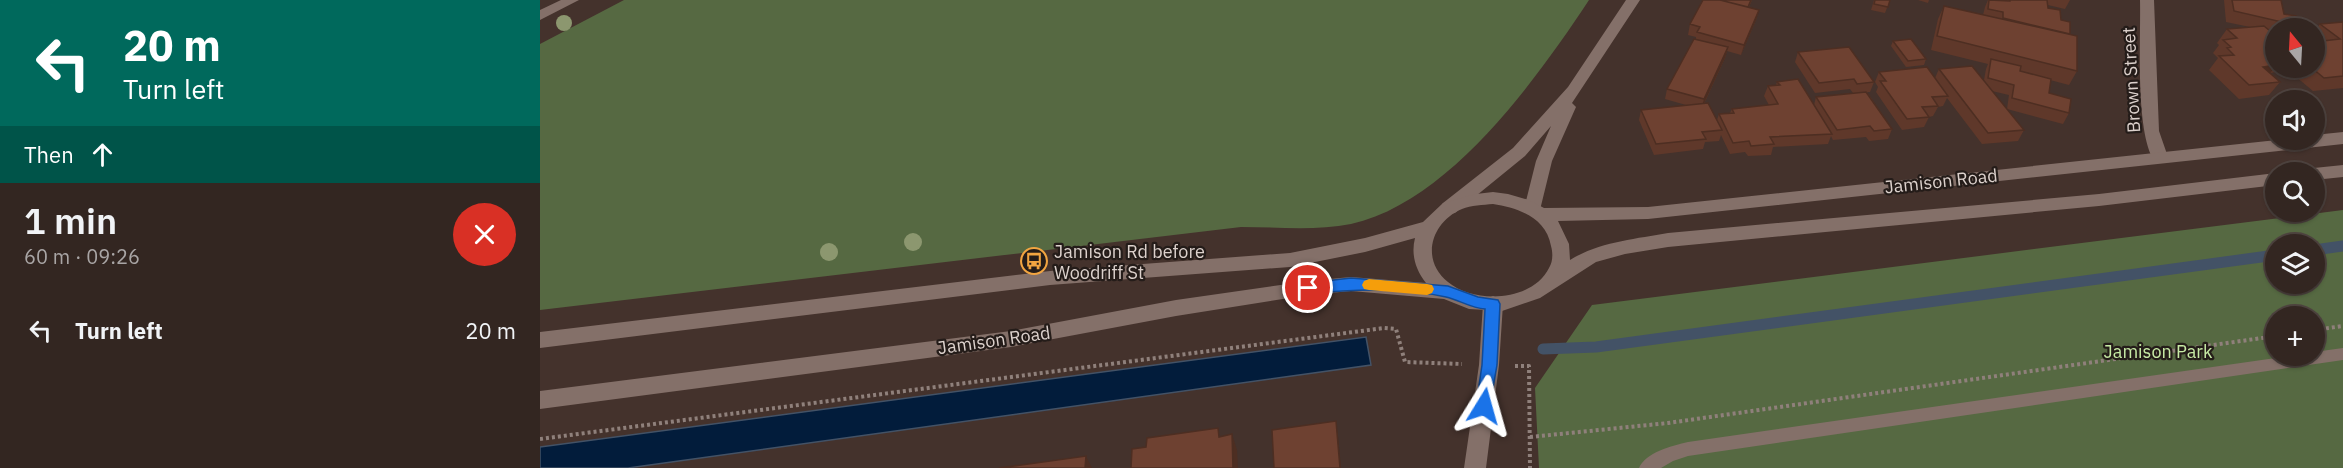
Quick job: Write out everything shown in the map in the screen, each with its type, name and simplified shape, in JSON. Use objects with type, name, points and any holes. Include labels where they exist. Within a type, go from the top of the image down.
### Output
[{"type":"main road","points":[[540,16],[572,0]]},
{"type":"main road","points":[[1449,208],[1470,200],[1493,198],[1516,202],[1536,211],[1556,232],[1562,246],[1561,263],[1552,280],[1537,293],[1516,302],[1476,303],[1448,292],[1428,273],[1421,255],[1423,237],[1429,227],[1449,208],[1520,152],[1574,91],[1633,0]]},
{"type":"main road","name":"Brown Street","points":[[2147,0],[2151,131],[2160,157]]},
{"type":"main road","points":[[1536,211],[1544,161],[1574,91]]},
{"type":"main road","name":"Jamison Road","points":[[1536,211],[1587,216],[1648,213],[2343,138]]},
{"type":"main road","points":[[2325,173],[2343,171]]},
{"type":"main road","name":"Jamison Road","points":[[1552,280],[1590,257],[1625,247],[1668,240],[2099,200],[2265,180]]},
{"type":"main road","points":[[540,340],[1050,278],[1290,260],[1365,245],[1429,227]]},
{"type":"main road","name":"Jamison Road","points":[[540,400],[1011,339],[1186,306],[1308,288],[1351,284],[1448,292]]},
{"type":"main road","points":[[1475,468],[1489,365],[1493,304]]},
{"type":"lane","points":[[1647,468],[1668,454],[1688,448],[2343,354]]},
{"type":"path","points":[[2325,328],[2343,326]]},
{"type":"path","points":[[540,439],[1384,328],[1396,329],[1404,362]]},
{"type":"path","points":[[1530,437],[1668,423],[2265,338]]},
{"type":"path","points":[[1529,366],[1530,468]]},
{"type":"green space","points":[[624,0],[1589,0],[1568,32],[1516,100],[1487,134],[1455,165],[1422,191],[1387,211],[1351,224],[1310,228],[1241,227],[540,310],[540,44]]},
{"type":"green space","name":"Jamison Park","points":[[2343,210],[2343,468],[1539,468],[1535,388],[1592,305],[2265,220],[2265,222],[2325,222],[2325,212]]},
{"type":"water","points":[[1366,337],[1371,365],[628,468],[540,468],[540,447]]},
{"type":"building","points":[[1703,0],[1720,0],[1759,10],[1744,45],[1697,32],[1700,27],[1690,24]]},
{"type":"building","points":[[1720,0],[1751,0],[1748,7]]},
{"type":"building","points":[[1875,0],[1890,0],[1888,7],[1874,4]]},
{"type":"building","points":[[1989,0],[2047,0],[2048,8],[2060,10],[2061,20],[2070,22],[2070,34],[2003,18],[2003,12],[1988,9]]},
{"type":"building","points":[[2232,0],[2281,0],[2284,14],[2296,16],[2296,18],[2265,18],[2234,11]]},
{"type":"building","points":[[1944,6],[2077,36],[2077,71],[1937,36]]},
{"type":"building","points":[[2343,22],[2343,76],[2325,78],[2325,41],[2340,39],[2325,28],[2325,24]]},
{"type":"building","points":[[2265,27],[2265,67],[2263,67],[2265,78],[2275,78],[2280,82],[2249,85],[2219,56],[2234,55],[2227,48],[2231,47],[2223,40],[2237,38],[2227,29]]},
{"type":"building","points":[[1694,39],[1728,47],[1704,99],[1667,89]]},
{"type":"building","points":[[1911,39],[1926,59],[1908,61],[1893,41]]},
{"type":"building","points":[[1849,47],[1874,82],[1857,84],[1854,79],[1819,83],[1798,52]]},
{"type":"building","points":[[1991,59],[2021,66],[2020,71],[2051,79],[2049,93],[2071,99],[2069,113],[2012,98],[2014,85],[1988,78]]},
{"type":"building","points":[[1972,66],[2024,130],[1988,133],[1939,69]]},
{"type":"building","points":[[1927,67],[1948,96],[1932,97],[1938,106],[1922,107],[1929,117],[1907,119],[1880,81],[1886,81],[1879,72]]},
{"type":"building","points":[[1798,79],[1832,134],[1770,137],[1774,144],[1751,146],[1749,141],[1733,143],[1719,114],[1734,113],[1732,109],[1778,104],[1768,86],[1780,85],[1777,82]]},
{"type":"building","points":[[1866,92],[1892,129],[1874,131],[1870,126],[1837,130],[1816,97]]},
{"type":"building","points":[[1708,103],[1722,130],[1702,132],[1706,139],[1656,144],[1641,110]]},
{"type":"building","points":[[1336,421],[1340,468],[1274,468],[1272,430]]},
{"type":"building","points":[[1218,428],[1219,437],[1232,434],[1233,468],[1131,468],[1132,449],[1146,447],[1147,438]]},
{"type":"building","points":[[1086,456],[1085,468],[999,468]]},
{"type":"waterway","points":[[2325,248],[2343,246]]},
{"type":"waterway","points":[[1543,349],[1596,347],[2265,256]]},
{"type":"slow traffic","points":[[1369,285],[1427,289]]},
{"type":"place","name":"Jamison Rd before Woodriff St","points":[[1034,261]]},
{"type":"route","points":[[1308,288],[1351,284],[1399,286],[1448,292],[1476,303],[1493,304],[1484,406]]}]
